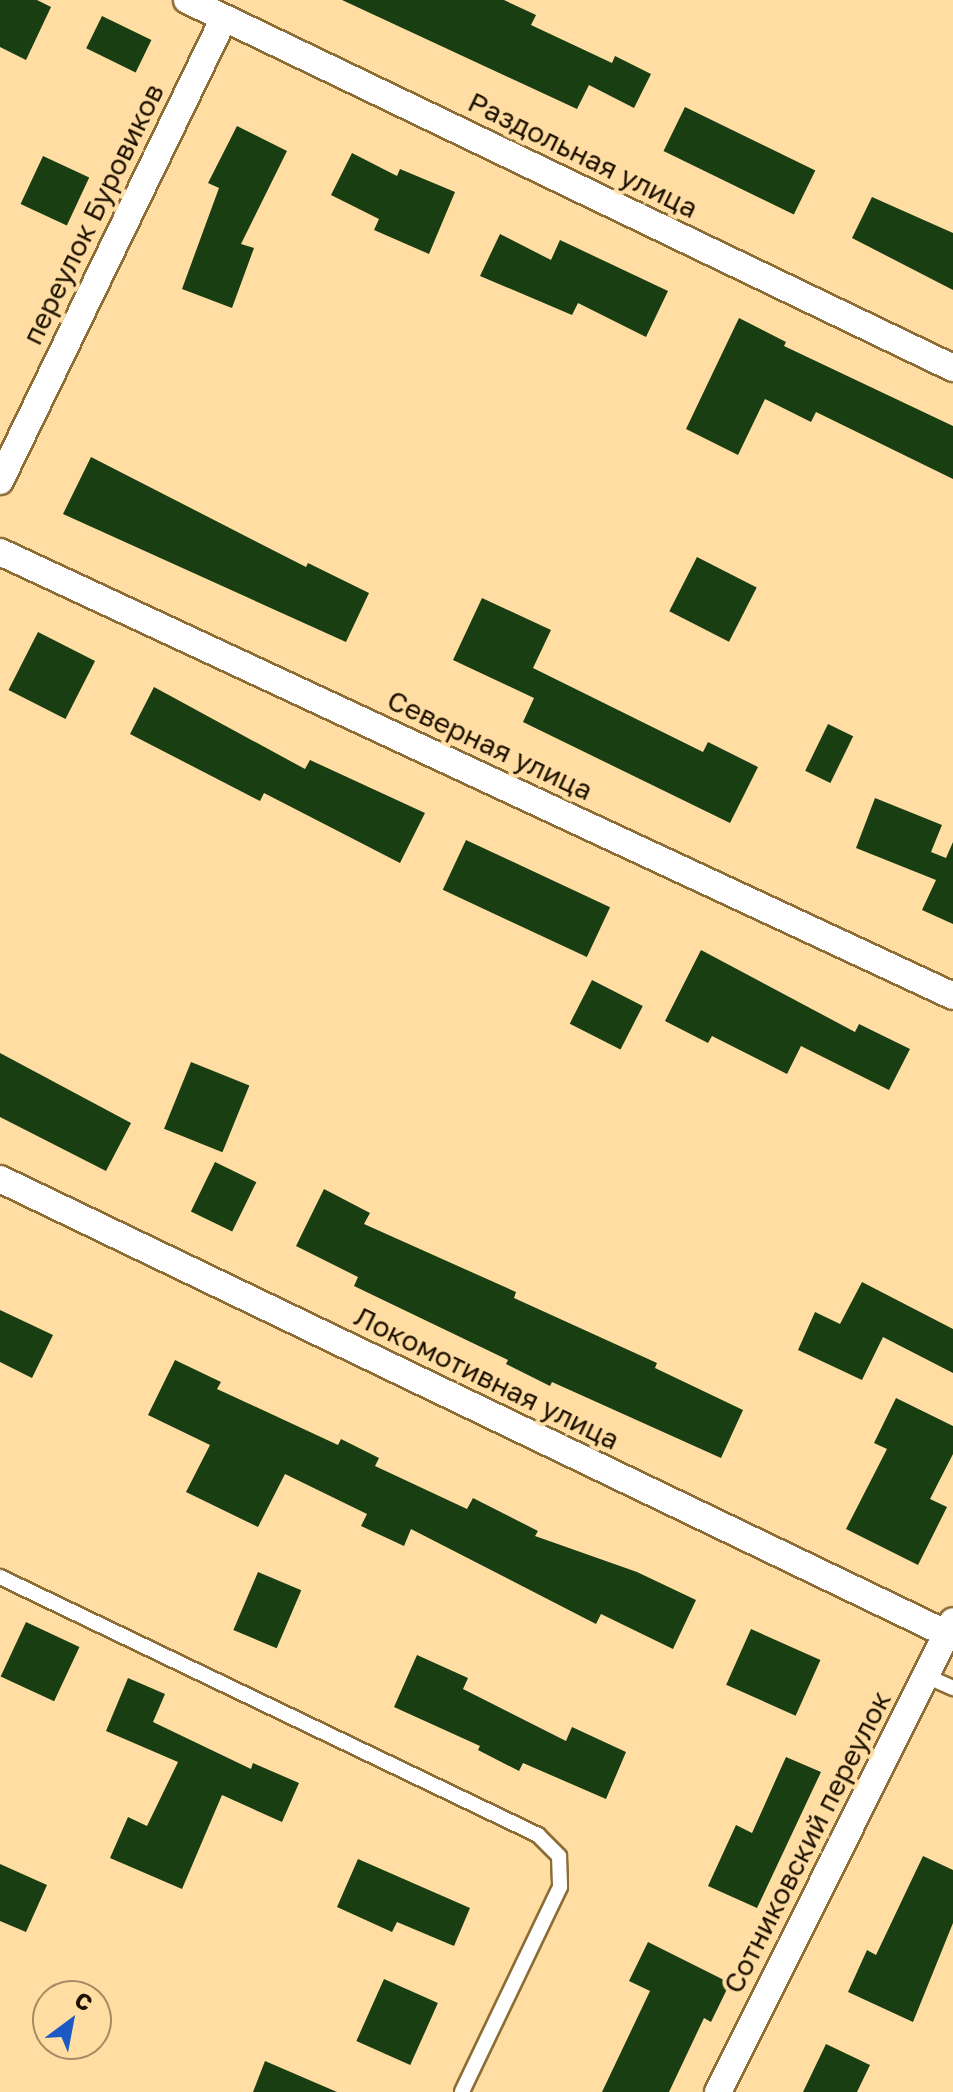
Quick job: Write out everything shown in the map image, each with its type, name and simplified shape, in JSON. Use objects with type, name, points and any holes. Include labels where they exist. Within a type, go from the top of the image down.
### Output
[{"type":"street","name":"Раздольная улица","points":[[187,0],[953,368]]},
{"type":"street","name":"переулок Буровиков","points":[[0,481],[224,18]]},
{"type":"street","name":"Северная улица","points":[[0,552],[953,996]]},
{"type":"street","name":"Локомотивная улица","points":[[0,1179],[950,1628]]},
{"type":"street","name":"Сотниковский переулок","points":[[718,2092],[950,1628]]},
{"type":"lane","points":[[0,1577],[538,1835],[559,1856],[560,1887],[462,2092]]},
{"type":"lane","points":[[926,1676],[953,1688]]},
{"type":"building","points":[[0,0],[37,0],[51,7],[26,60],[0,47]]},
{"type":"building","points":[[342,0],[504,0],[536,15],[531,25],[612,63],[615,56],[651,74],[634,108],[589,85],[577,109]]},
{"type":"building","points":[[102,16],[151,40],[136,72],[86,48]]},
{"type":"building","points":[[685,107],[815,171],[794,215],[664,151]]},
{"type":"building","points":[[237,126],[287,151],[241,244],[254,248],[232,308],[182,289],[219,188],[208,183]]},
{"type":"building","points":[[352,153],[397,176],[400,169],[455,192],[429,254],[374,230],[379,219],[331,195]]},
{"type":"building","points":[[43,156],[89,178],[67,226],[21,204]]},
{"type":"building","points":[[872,197],[953,233],[953,290],[852,238]]},
{"type":"building","points":[[500,234],[551,260],[560,240],[668,291],[646,337],[578,303],[572,315],[480,276]]},
{"type":"building","points":[[739,318],[786,342],[784,346],[953,426],[953,479],[816,412],[811,422],[765,399],[738,455],[686,429]]},
{"type":"building","points":[[91,457],[306,567],[308,563],[369,593],[346,642],[63,514]]},
{"type":"building","points":[[697,557],[757,587],[729,642],[669,611]]},
{"type":"building","points":[[482,598],[551,630],[533,668],[703,752],[708,742],[758,767],[730,823],[523,722],[534,698],[453,660]]},
{"type":"building","points":[[38,632],[95,661],[66,719],[8,690]]},
{"type":"building","points":[[154,687],[305,769],[310,760],[425,813],[400,863],[264,793],[260,801],[130,734]]},
{"type":"building","points":[[828,724],[853,736],[830,783],[805,771]]},
{"type":"building","points":[[875,798],[942,825],[931,852],[946,858],[953,842],[953,924],[922,910],[936,880],[856,848]]},
{"type":"building","points":[[466,840],[610,907],[587,957],[443,890]]},
{"type":"building","points":[[701,950],[855,1032],[859,1024],[910,1049],[889,1090],[801,1046],[787,1074],[712,1036],[708,1043],[665,1021]]},
{"type":"building","points":[[592,980],[643,1006],[621,1050],[570,1024]]},
{"type":"building","points":[[0,1053],[131,1123],[106,1171],[0,1117]]},
{"type":"building","points":[[191,1062],[249,1086],[222,1152],[164,1129]]},
{"type":"building","points":[[215,1162],[256,1182],[232,1232],[191,1211]]},
{"type":"building","points":[[324,1189],[370,1213],[364,1224],[516,1292],[514,1298],[657,1363],[655,1368],[743,1410],[721,1458],[552,1382],[550,1386],[506,1364],[508,1360],[354,1286],[358,1277],[296,1246]]},
{"type":"building","points":[[862,1282],[953,1329],[953,1373],[883,1337],[862,1380],[798,1350],[815,1312],[840,1324]]},
{"type":"building","points":[[0,1310],[53,1335],[32,1378],[0,1362]]},
{"type":"building","points":[[175,1360],[221,1382],[217,1389],[338,1445],[341,1439],[379,1458],[375,1466],[467,1509],[473,1498],[538,1531],[535,1536],[637,1572],[696,1600],[673,1649],[601,1614],[596,1624],[411,1529],[404,1546],[361,1526],[367,1514],[285,1474],[258,1527],[186,1492],[210,1445],[148,1415]]},
{"type":"building","points":[[896,1398],[953,1426],[953,1454],[930,1499],[947,1507],[918,1565],[846,1529],[887,1449],[874,1443]]},
{"type":"building","points":[[258,1572],[301,1590],[277,1648],[233,1630]]},
{"type":"building","points":[[26,1622],[79,1647],[54,1701],[1,1676]]},
{"type":"building","points":[[751,1629],[820,1660],[796,1716],[726,1685]]},
{"type":"building","points":[[417,1655],[468,1678],[463,1689],[566,1741],[572,1727],[626,1752],[606,1799],[523,1763],[519,1771],[478,1750],[480,1746],[394,1707]]},
{"type":"building","points":[[128,1678],[165,1694],[153,1722],[251,1769],[253,1763],[299,1783],[282,1822],[222,1795],[182,1889],[110,1858],[128,1817],[147,1826],[178,1762],[106,1731]]},
{"type":"building","points":[[786,1757],[821,1772],[757,1908],[708,1886],[736,1825],[752,1833]]},
{"type":"building","points":[[923,1856],[953,1870],[953,1923],[913,2022],[848,1992],[867,1950],[876,1955]]},
{"type":"building","points":[[358,1859],[470,1908],[454,1946],[397,1922],[392,1932],[337,1907]]},
{"type":"building","points":[[0,1864],[47,1885],[26,1932],[0,1921]]},
{"type":"building","points":[[648,1942],[730,1983],[711,2022],[704,2018],[669,2092],[602,2092],[650,1991],[629,1981]]},
{"type":"building","points":[[384,1979],[438,2003],[410,2065],[356,2041]]},
{"type":"building","points":[[826,2044],[870,2065],[857,2092],[803,2092]]},
{"type":"building","points":[[265,2061],[337,2092],[253,2092]]}]
